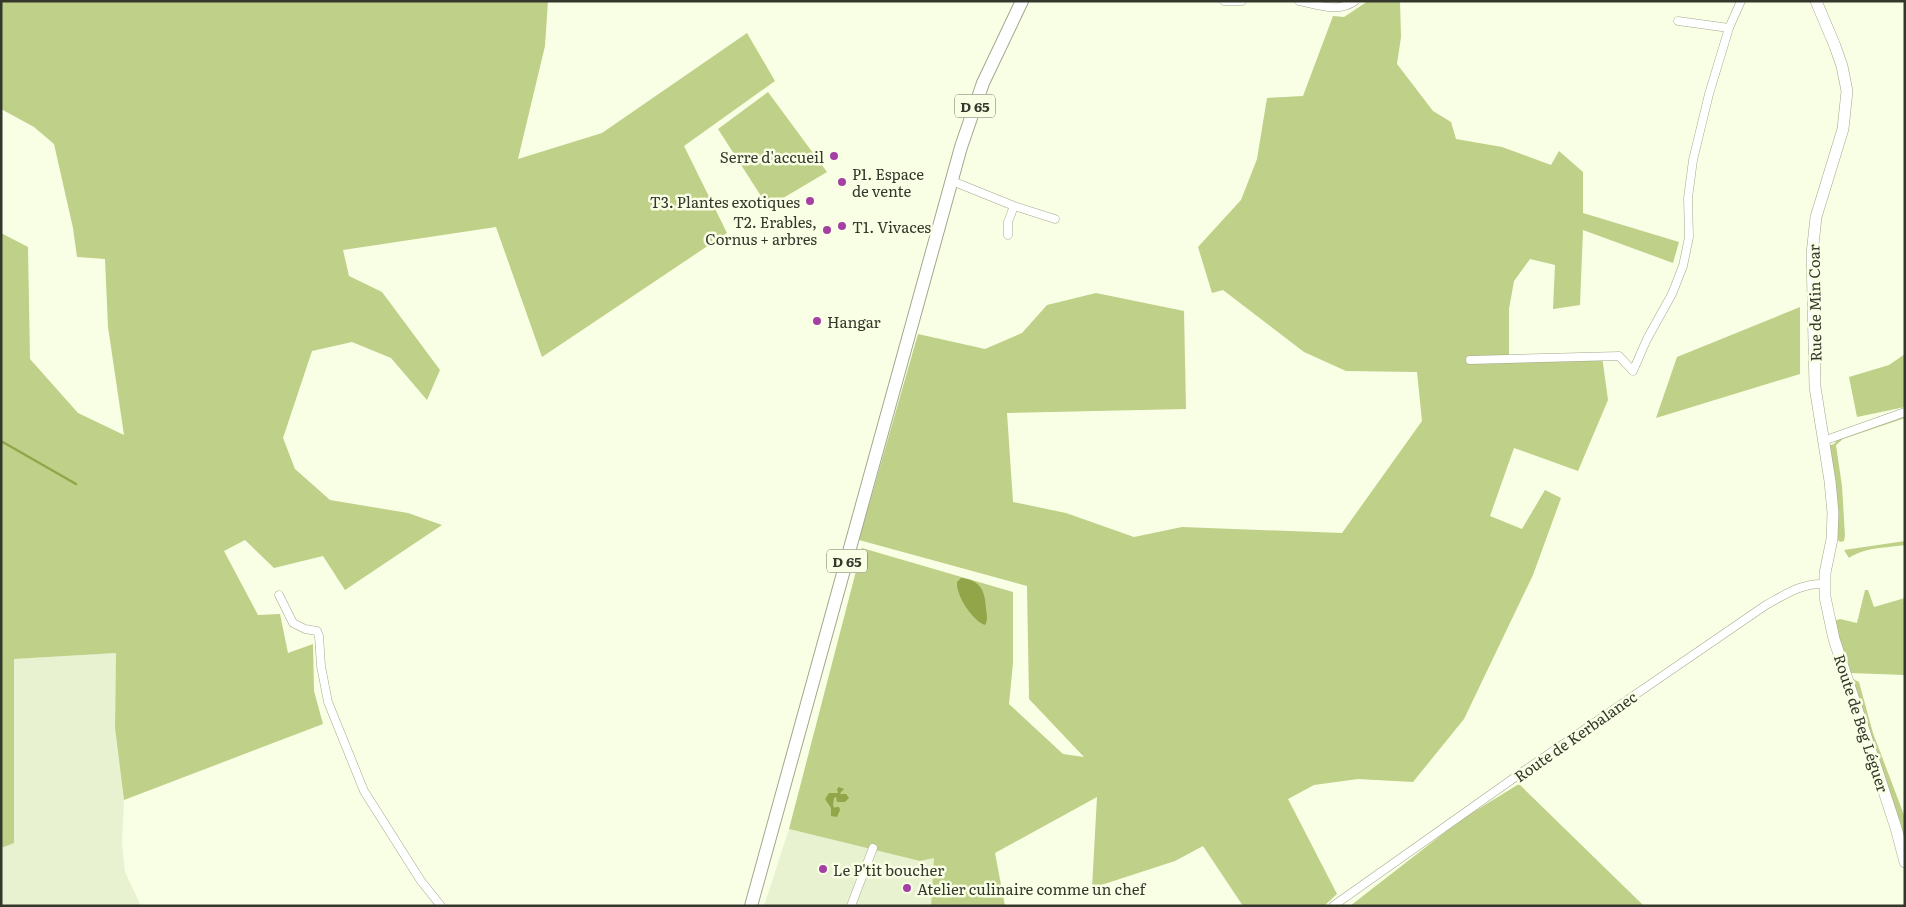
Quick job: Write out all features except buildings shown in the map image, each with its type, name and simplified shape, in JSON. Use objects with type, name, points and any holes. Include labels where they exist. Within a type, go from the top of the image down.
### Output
[{"type":"main road","name":"D 65","points":[[751,906],[961,147],[984,83],[1022,1]]},
{"type":"street","points":[[1224,1],[1242,1]]},
{"type":"street","points":[[1299,1],[1340,8],[1348,6],[1355,1]]},
{"type":"street","points":[[1470,360],[1619,356],[1633,371],[1681,272],[1689,236],[1688,198],[1693,160],[1709,94],[1729,28],[1741,1]]},
{"type":"street","name":"Rue de Min Coar","points":[[1816,1],[1840,60],[1847,91],[1843,129],[1816,217],[1812,254],[1816,387],[1832,496],[1833,521],[1832,539],[1824,584]]},
{"type":"street","points":[[1678,21],[1729,28]]},
{"type":"street","points":[[952,181],[1014,206],[1055,219]]},
{"type":"street","points":[[1008,235],[1008,222],[1014,206]]},
{"type":"street","points":[[1823,441],[1905,412]]},
{"type":"street","name":"Route de Kerbalanec","points":[[1333,906],[1513,779],[1766,605],[1799,587],[1810,584],[1824,584]]},
{"type":"street","name":"Route de Beg Léguer","points":[[1824,584],[1826,607],[1831,628],[1896,828],[1905,862]]},
{"type":"street","points":[[279,595],[293,623],[305,629],[317,631],[321,646],[321,666],[328,702],[364,791],[422,882],[441,906]]},
{"type":"street","points":[[851,906],[873,848]]},
{"type":"shaded area","points":[[1,1],[548,1],[545,46],[518,159],[602,133],[747,33],[775,81],[684,146],[727,233],[542,357],[496,227],[343,250],[349,276],[382,292],[440,370],[427,400],[391,358],[352,342],[312,351],[283,438],[295,469],[330,500],[408,513],[442,525],[345,590],[323,556],[274,568],[245,540],[224,551],[258,615],[280,614],[288,653],[313,644],[314,691],[323,724],[124,800],[115,728],[116,653],[14,659],[14,843],[1,848],[1,233],[28,247],[30,359],[78,413],[124,435],[108,327],[105,259],[77,257],[73,228],[54,144],[34,127],[1,109]]},
{"type":"shaded area","points":[[1368,1],[1400,1],[1401,37],[1397,64],[1433,111],[1451,122],[1456,139],[1502,147],[1551,165],[1559,151],[1583,172],[1583,213],[1679,242],[1673,263],[1583,230],[1580,305],[1553,309],[1555,265],[1530,259],[1514,281],[1509,309],[1509,357],[1602,356],[1608,400],[1578,471],[1514,448],[1490,516],[1522,529],[1545,490],[1561,498],[1533,575],[1464,719],[1413,782],[1358,779],[1314,785],[1288,799],[1337,894],[1324,906],[1243,906],[1203,846],[1175,861],[1092,888],[1097,797],[995,853],[1005,906],[931,906],[934,858],[920,861],[789,829],[862,548],[1013,592],[1013,663],[1009,704],[1063,754],[1084,757],[1029,699],[1027,586],[859,540],[918,334],[985,349],[1022,333],[1047,305],[1096,293],[1184,311],[1186,409],[1007,413],[1013,502],[1066,513],[1134,537],[1182,527],[1342,533],[1422,421],[1417,372],[1346,371],[1304,352],[1223,290],[1212,293],[1198,247],[1241,200],[1257,159],[1267,98],[1303,96],[1333,16],[1344,17]]},
{"type":"shaded area","points":[[768,92],[827,172],[768,207],[718,129]]},
{"type":"shaded area","points":[[1800,307],[1800,374],[1656,418],[1677,357]]},
{"type":"shaded area","points":[[1905,354],[1905,407],[1857,417],[1849,377],[1889,365]]},
{"type":"shaded area","points":[[1905,416],[1905,418],[1843,439],[1836,445],[1842,486],[1845,536],[1844,541],[1840,542],[1838,540],[1827,446],[1834,444],[1838,439]]},
{"type":"shaded area","points":[[1905,541],[1905,545],[1876,548],[1855,554],[1849,558],[1844,550]]},
{"type":"shaded area","points":[[961,578],[973,581],[981,588],[987,615],[985,625],[975,619],[962,601],[957,588],[957,582]]},
{"type":"shaded area","points":[[1865,590],[1868,590],[1874,607],[1905,598],[1905,675],[1850,673],[1834,621],[1840,619],[1857,623]]},
{"type":"shaded area","points":[[116,653],[115,728],[124,800],[122,844],[125,872],[141,906],[1,906],[1,848],[14,842],[14,659]]},
{"type":"shaded area","points":[[1851,678],[1859,682],[1873,733],[1904,815],[1905,847]]},
{"type":"shaded area","points":[[1519,784],[1644,906],[1350,906],[1462,819]]},
{"type":"shaded area","points":[[839,787],[844,789],[840,794],[846,794],[849,798],[845,802],[837,802],[836,797],[834,798],[833,806],[835,808],[839,807],[840,810],[837,817],[831,816],[831,808],[825,799],[829,793],[838,793],[837,789]]},
{"type":"shaded area","points":[[789,829],[920,861],[935,857],[931,906],[764,906]]},
{"type":"waterway","points":[[1,441],[76,484]]},
{"type":"place","name":"Serre d'accueil","points":[[834,156]]},
{"type":"place","name":"P1. Espace de vente","points":[[842,182]]},
{"type":"place","name":"T3. Plantes exotiques","points":[[810,201]]},
{"type":"place","name":"T1. Vivaces","points":[[842,226]]},
{"type":"place","name":"T2. Erables, Cornus + arbres","points":[[827,230]]},
{"type":"place","name":"Hangar","points":[[817,321]]},
{"type":"place","name":"Le P'tit boucher","points":[[823,869]]},
{"type":"place","name":"Atelier culinaire comme un chef","points":[[907,888]]}]
